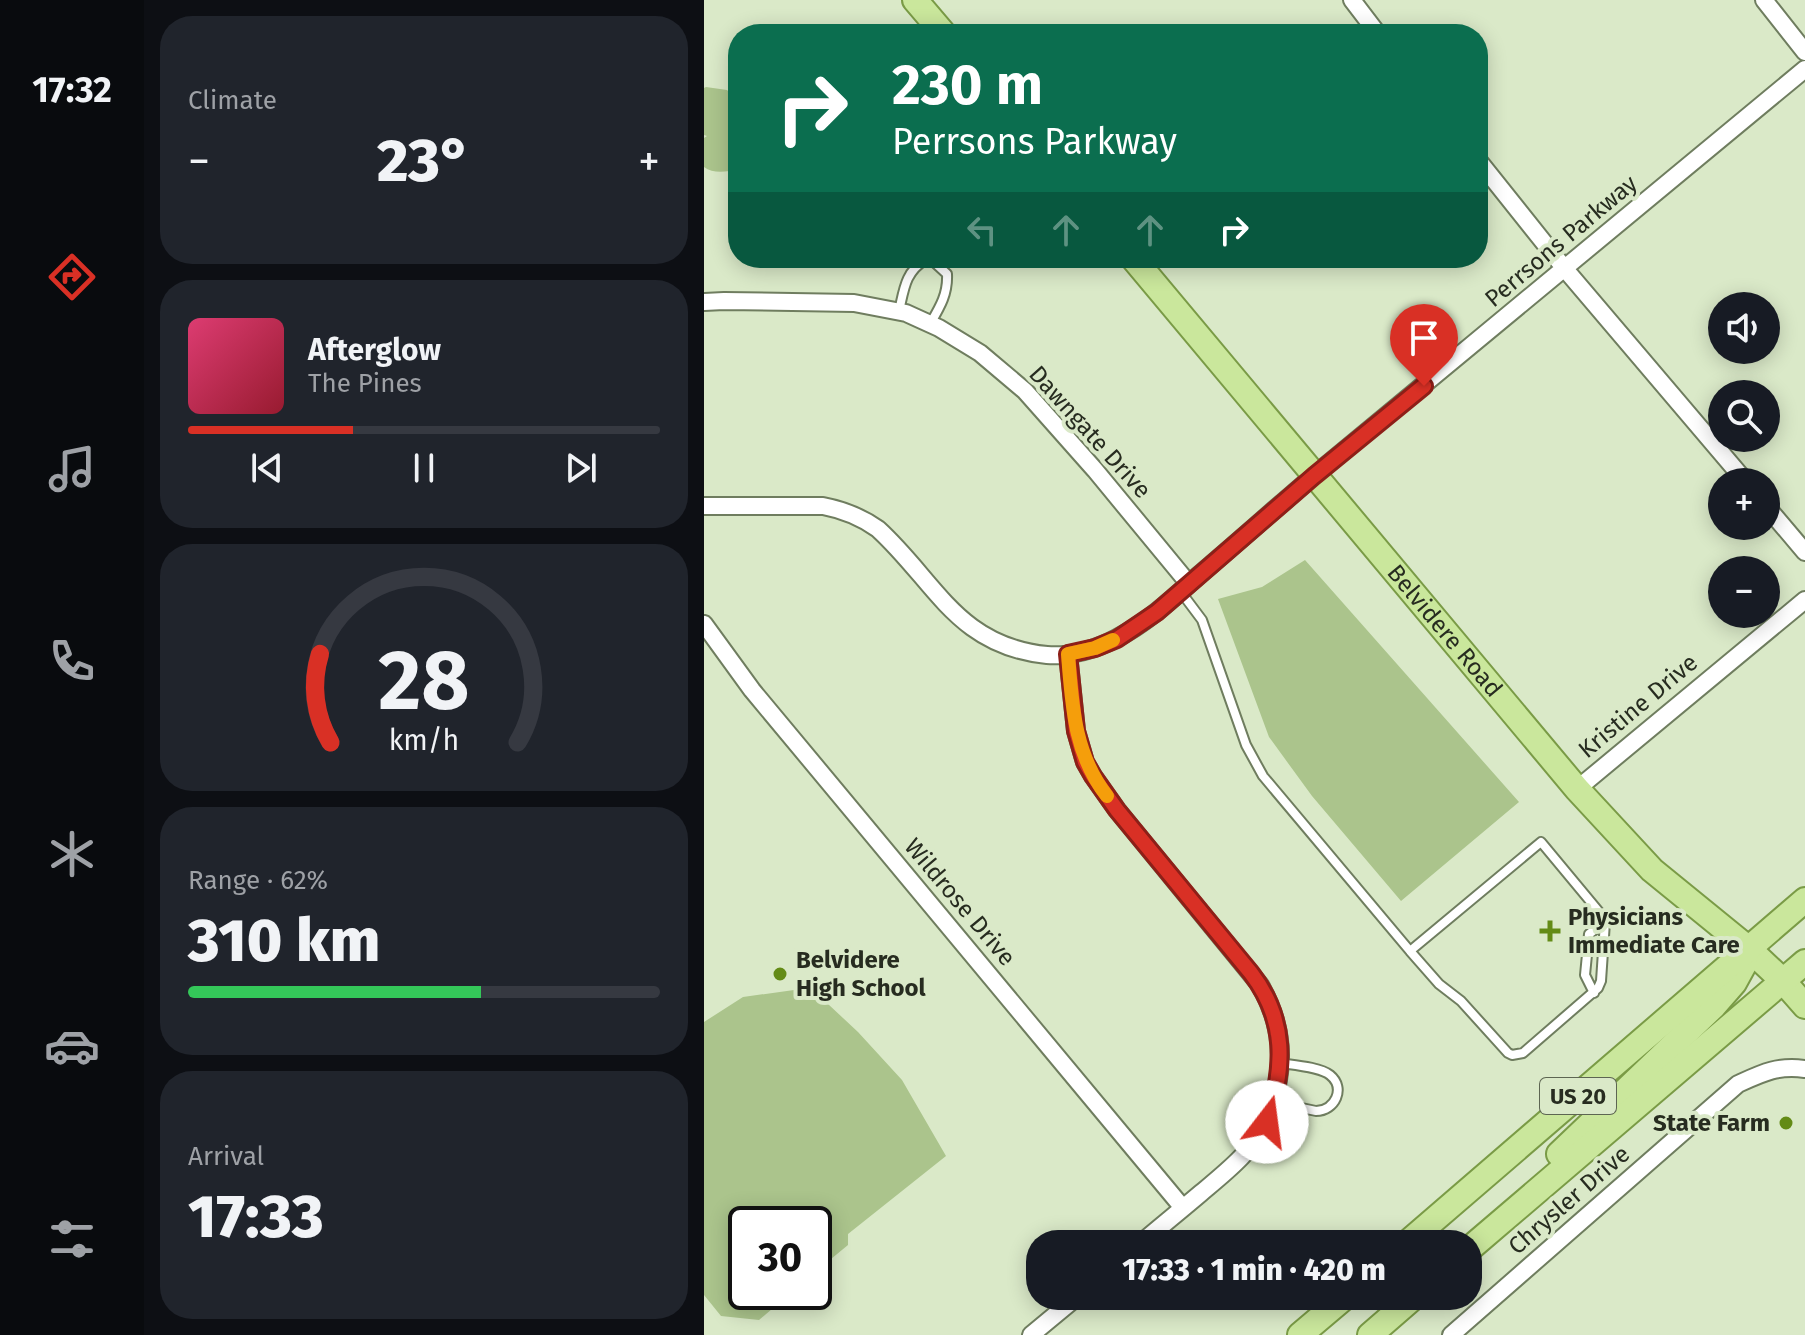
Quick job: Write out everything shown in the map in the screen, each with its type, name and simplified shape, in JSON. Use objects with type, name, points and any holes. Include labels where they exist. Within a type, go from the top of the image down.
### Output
[{"type":"main road","points":[[915,0],[935,24]]},
{"type":"main road","name":"Belvidere Road","points":[[1141,268],[1577,789],[1652,870],[1794,983],[1805,1006]]},
{"type":"main road","name":"US 20","points":[[1422,1230],[1805,900]]},
{"type":"main road","points":[[1794,983],[1805,943]]},
{"type":"main road","points":[[1482,1236],[1533,1179],[1714,1006],[1734,983],[1749,949]]},
{"type":"main road","name":"US 20","points":[[1482,1239],[1794,983],[1805,962]]},
{"type":"main road","points":[[1300,1335],[1329,1310]]},
{"type":"main road","points":[[1370,1335],[1399,1310]]},
{"type":"street","points":[[1352,0],[1370,24]]},
{"type":"street","points":[[1764,0],[1805,52]]},
{"type":"street","name":"Perrsons Parkway","points":[[704,506],[823,506],[854,514],[888,537],[940,600],[982,634],[1016,649],[1048,655],[1095,648],[1117,639],[1157,612],[1314,476],[1805,69]]},
{"type":"street","points":[[1488,173],[1565,269],[1734,468]]},
{"type":"street","name":"Dawngate Drive","points":[[704,302],[854,303],[899,311],[930,324],[980,353],[1025,391],[1095,470],[1185,588]]},
{"type":"street","points":[[1780,523],[1805,552]]},
{"type":"street","name":"Kristine Drive","points":[[1577,789],[1805,600]]},
{"type":"street","name":"Wildrose Drive","points":[[704,624],[752,690],[1183,1208]]},
{"type":"street","points":[[1068,654],[1076,731],[1089,769],[1117,810],[1260,985],[1279,1031],[1280,1063],[1267,1122],[1229,1169],[1157,1230]]},
{"type":"street","name":"Chrysler Drive","points":[[1451,1335],[1738,1084],[1763,1072],[1781,1068],[1805,1069]]},
{"type":"street","points":[[1031,1335],[1061,1310]]},
{"type":"lane","points":[[899,311],[907,278],[915,268]]},
{"type":"lane","points":[[930,324],[948,286],[947,274],[940,268]]},
{"type":"lane","points":[[1185,588],[1202,620],[1256,765],[1410,951],[1439,984],[1461,1001],[1504,1050],[1512,1055],[1523,1053],[1594,993],[1601,981],[1605,922],[1541,842],[1410,951]]},
{"type":"lane","points":[[1594,993],[1585,975],[1589,934],[1605,922]]},
{"type":"lane","points":[[1273,1102],[1323,1111],[1334,1103],[1337,1096],[1334,1080],[1323,1071],[1280,1063]]},
{"type":"green space","points":[[704,88],[728,91],[728,171],[716,172],[704,167],[704,138],[707,136],[704,135]]},
{"type":"green space","points":[[1305,560],[1519,802],[1401,901],[1312,796],[1269,737],[1218,599],[1262,587]]},
{"type":"green space","points":[[794,990],[828,1004],[902,1080],[946,1156],[848,1234],[848,1245],[832,1258],[832,1206],[728,1206],[728,1310],[771,1310],[759,1320],[721,1316],[704,1295],[704,1022],[743,997]]},
{"type":"slow traffic","points":[[1107,796],[1085,762],[1076,731],[1068,654],[1113,640]]},
{"type":"place","name":"Physicians Immediate Care","points":[[1550,931]]},
{"type":"place","name":"Belvidere High School","points":[[780,974]]},
{"type":"place","name":"State Farm","points":[[1786,1123]]},
{"type":"route","points":[[1267,1122],[1280,1063],[1279,1031],[1268,999],[1251,973],[1117,810],[1093,776],[1085,762],[1076,731],[1068,654],[1117,639],[1157,612],[1424,386]]}]
